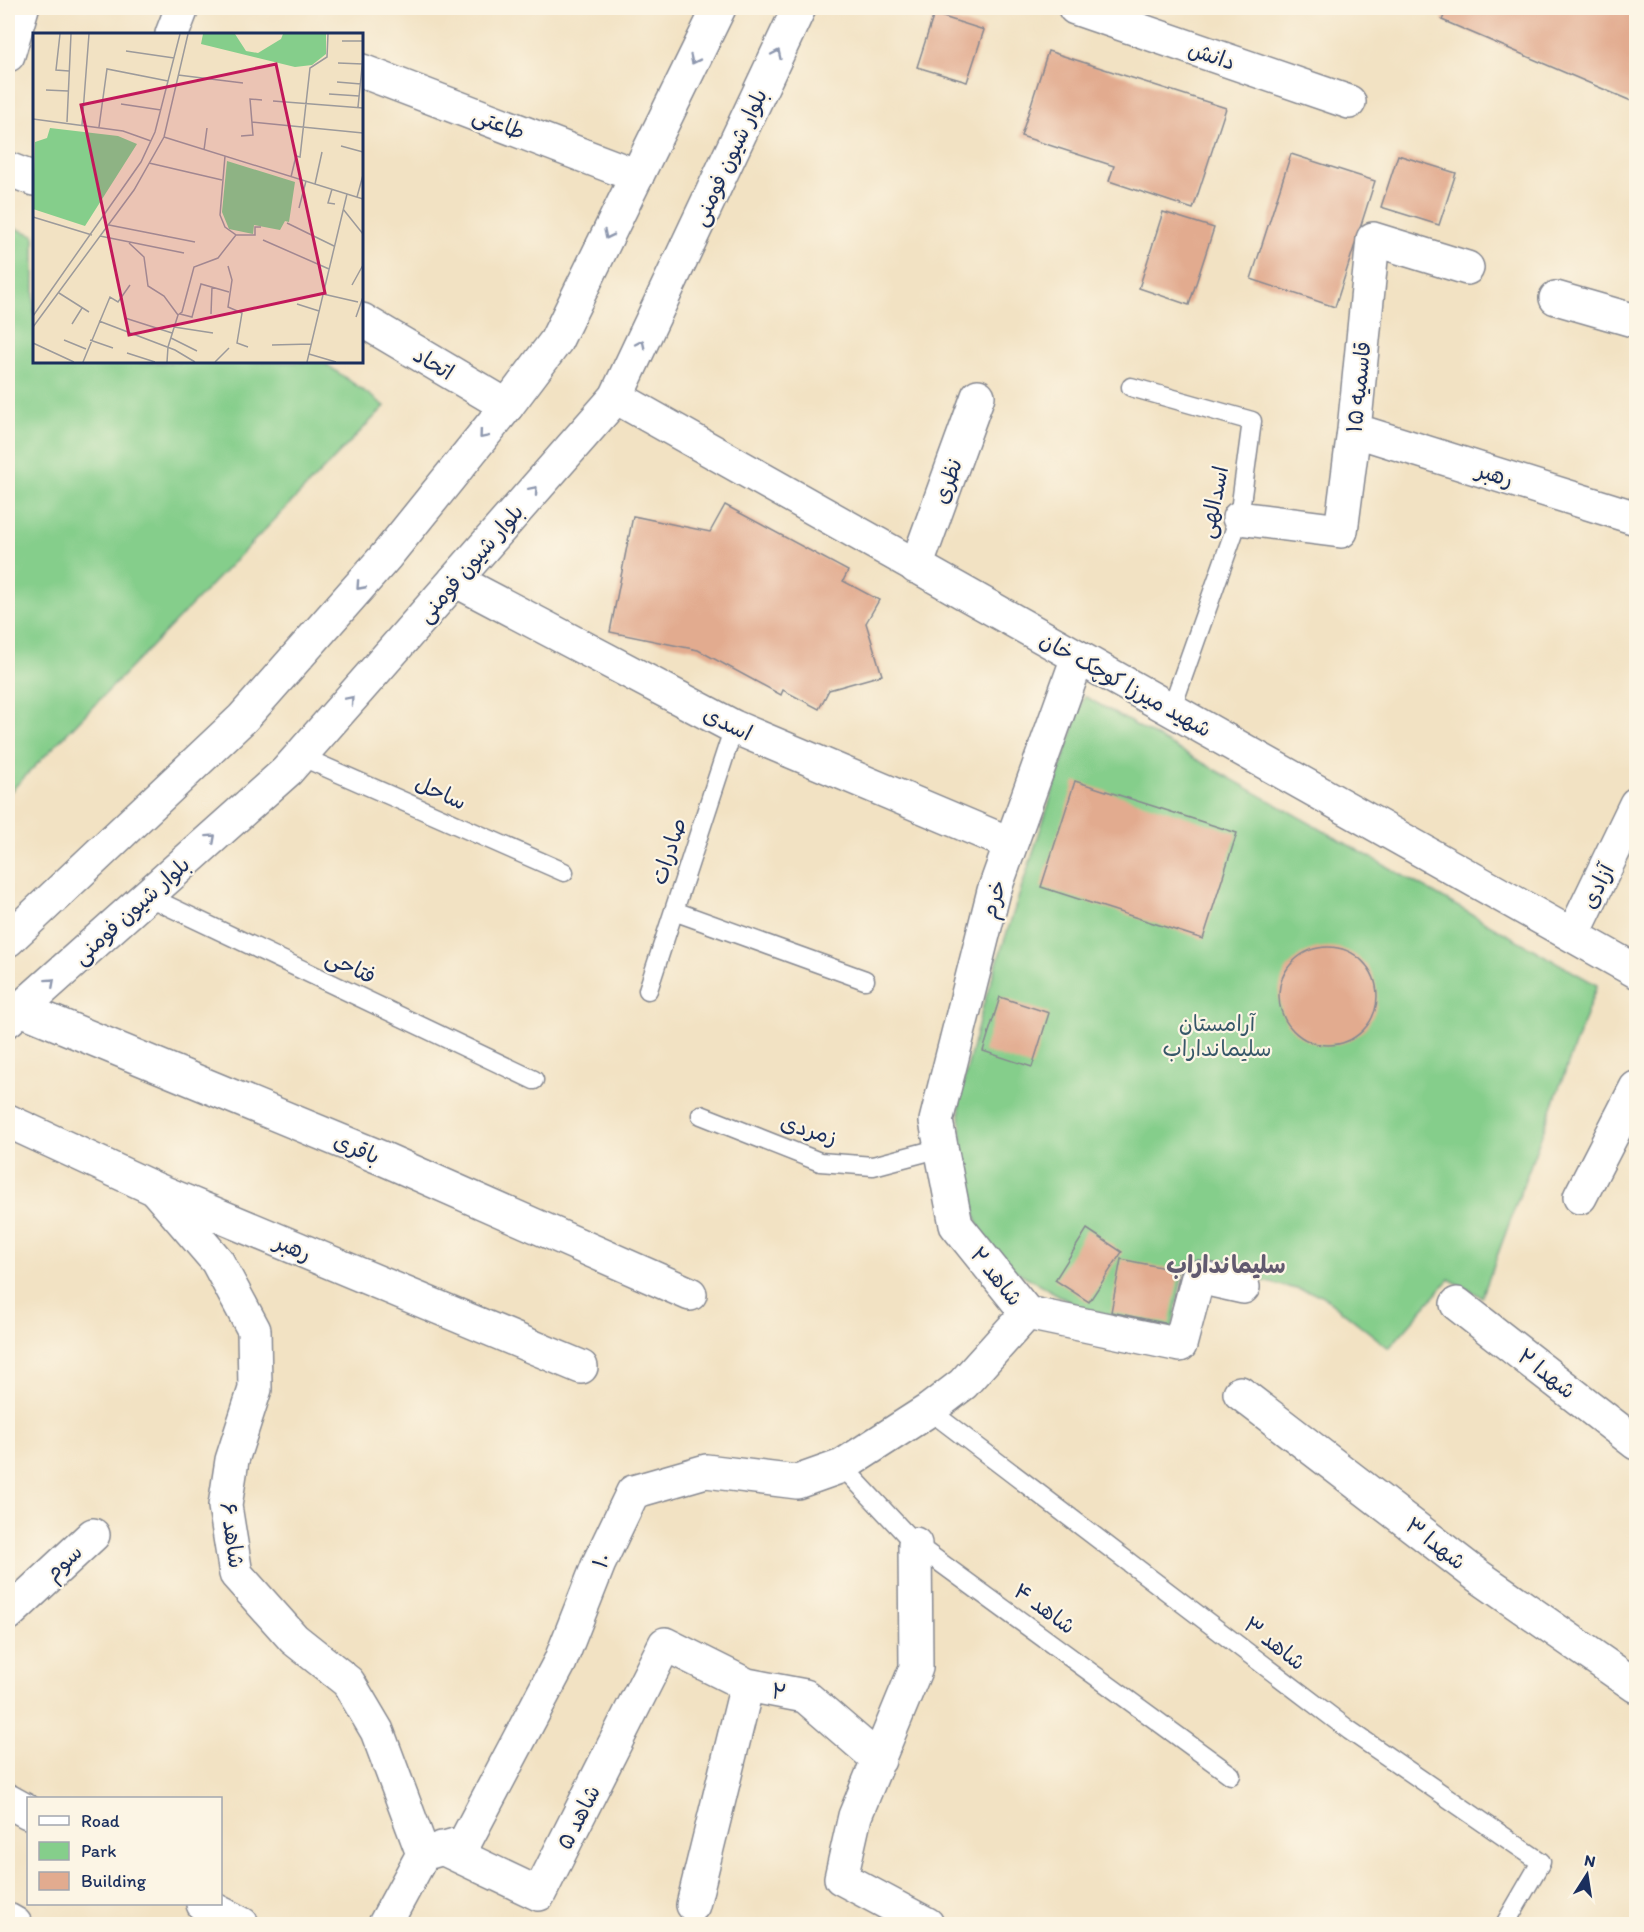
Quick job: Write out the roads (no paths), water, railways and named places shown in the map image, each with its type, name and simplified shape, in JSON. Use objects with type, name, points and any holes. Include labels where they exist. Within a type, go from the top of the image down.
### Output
[{"type":"street","points":[[8,55],[22,8]]},
{"type":"street","points":[[172,33],[182,8]]},
{"type":"street","points":[[8,940],[243,718],[387,555],[507,406],[556,341],[719,8]]},
{"type":"street","name":"بلوار شیون فومنی","points":[[14,1015],[287,771],[616,397],[800,8]]},
{"type":"street","name":"دانش","points":[[1075,8],[1349,102]]},
{"type":"street","name":"طاعتی","points":[[363,71],[637,176]]},
{"type":"street","points":[[8,169],[33,179]]},
{"type":"street","name":"قاسمیه ۱۵","points":[[1239,518],[1341,531],[1354,430],[1373,240],[1467,267]]},
{"type":"street","points":[[1556,298],[1636,321]]},
{"type":"street","name":"اتحاد","points":[[363,321],[507,406]]},
{"type":"street","name":"نظری","points":[[916,567],[978,396]]},
{"type":"street","name":"شهید میرزا کوچک خان","points":[[616,397],[1636,971]]},
{"type":"street","name":"رهبر","points":[[1354,430],[1636,518]]},
{"type":"street","name":"اسدی","points":[[455,580],[734,727],[1011,844]]},
{"type":"street","name":"خرم","points":[[941,1148],[936,1120],[994,891],[1078,657]]},
{"type":"street","name":"آزادی","points":[[1573,935],[1636,804]]},
{"type":"street","name":"باقری","points":[[14,1015],[384,1159],[690,1293]]},
{"type":"street","points":[[1580,1197],[1636,1088]]},
{"type":"street","name":"رهبر","points":[[8,1121],[156,1189],[581,1367]]},
{"type":"street","name":"شاهد ۲","points":[[941,1148],[956,1225],[1027,1313],[963,1384]]},
{"type":"street","name":"شاهد ۶","points":[[156,1189],[217,1261],[254,1330],[255,1389],[231,1460],[225,1506],[236,1574],[294,1638],[348,1682],[377,1731],[433,1851]]},
{"type":"street","points":[[1027,1313],[1180,1345],[1198,1277],[1243,1287]]},
{"type":"street","name":"شهدا ۲","points":[[1457,1304],[1636,1443]]},
{"type":"street","name":"۱۰","points":[[433,1851],[465,1842],[560,1662],[598,1563],[633,1492],[705,1471],[797,1482],[842,1467],[929,1410],[963,1384]]},
{"type":"street","name":"شهدا ۳","points":[[1240,1393],[1478,1576],[1636,1686]]},
{"type":"street","name":"سوم","points":[[8,1614],[93,1535]]},
{"type":"street","points":[[915,1544],[916,1668],[855,1816],[841,1878],[927,1924]]},
{"type":"street","name":"شاهد ۵","points":[[433,1851],[539,1894],[665,1644]]},
{"type":"street","name":"۲","points":[[665,1644],[747,1685],[806,1696],[879,1760]]},
{"type":"street","points":[[693,1905],[747,1685]]},
{"type":"street","points":[[8,1800],[27,1811]]},
{"type":"street","points":[[385,1924],[433,1851]]},
{"type":"street","points":[[205,1905],[242,1924]]},
{"type":"street","points":[[8,1920],[15,1924]]},
{"type":"lane","name":"اسدالهی","points":[[1131,387],[1252,421],[1239,518],[1171,710]]},
{"type":"lane","name":"صادرات","points":[[648,990],[734,727]]},
{"type":"lane","name":"ساحل","points":[[300,756],[564,872]]},
{"type":"lane","name":"فتاحی","points":[[147,896],[534,1080]]},
{"type":"lane","points":[[674,911],[865,980]]},
{"type":"lane","name":"زمردی","points":[[701,1115],[820,1162],[873,1166],[941,1148]]},
{"type":"lane","name":"شاهد ۳","points":[[929,1410],[1349,1730],[1541,1862],[1505,1924]]},
{"type":"lane","name":"شاهد ۴","points":[[842,1467],[915,1544],[1231,1775]]},
{"type":"district","name":"سلیمانداراب","points":[[1226,1265]]},
{"type":"park label","name":"آرامستان سلیمانداراب","points":[[1217,1036]]}]
